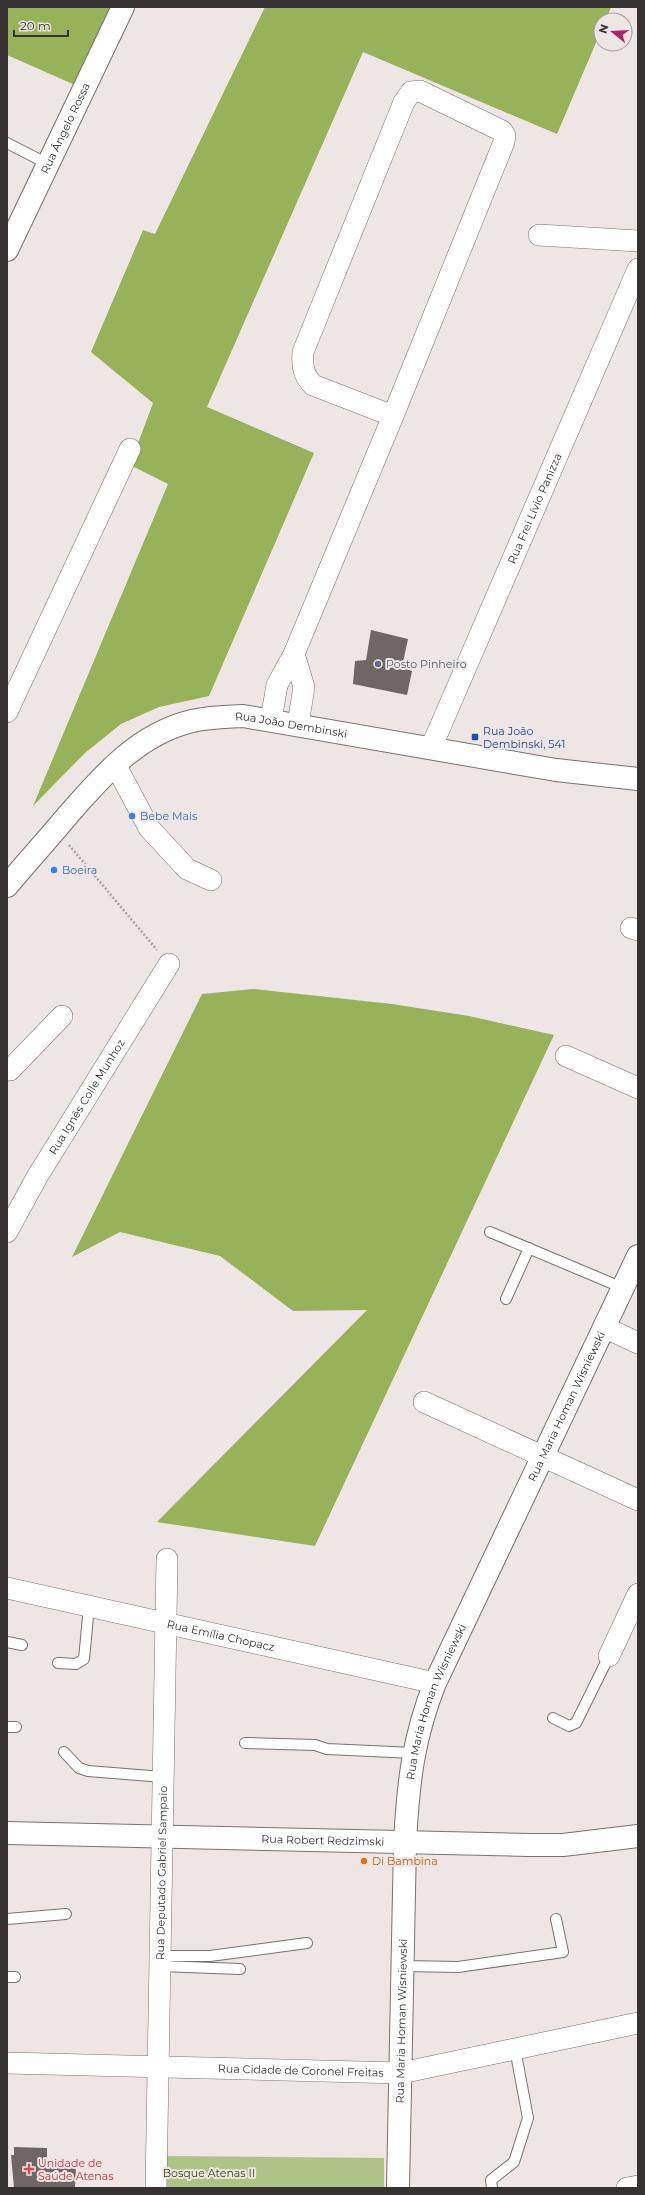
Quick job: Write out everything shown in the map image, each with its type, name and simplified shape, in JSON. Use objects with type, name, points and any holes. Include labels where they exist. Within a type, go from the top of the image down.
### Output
[{"type":"street","name":"Rua Ângelo Rossa","points":[[7,250],[123,7]]},
{"type":"street","points":[[271,720],[277,685],[294,654],[393,416],[505,136],[502,130],[420,91],[411,92],[404,102],[303,352],[302,361],[306,378],[313,385],[393,416]]},
{"type":"street","points":[[539,235],[638,241]]},
{"type":"street","name":"Rua Frei Lívio Panizza","points":[[431,748],[638,269]]},
{"type":"street","points":[[7,712],[130,448]]},
{"type":"street","points":[[294,654],[304,687],[298,724]]},
{"type":"street","name":"Rua João Dembinski","points":[[7,886],[115,764],[138,746],[164,730],[192,721],[216,717],[243,716],[298,724],[556,770],[638,779]]},
{"type":"street","points":[[115,764],[149,828],[187,868],[211,880]]},
{"type":"street","name":"Rua Ignês Colle Munhoz","points":[[7,1232],[37,1177],[169,964]]},
{"type":"street","points":[[7,1069],[10,1070],[62,1016]]},
{"type":"street","points":[[566,1056],[638,1088]]},
{"type":"street","name":"Rua Maria Homan Wisniewski","points":[[398,2188],[407,1797],[414,1753],[423,1716],[435,1682],[638,1256]]},
{"type":"street","points":[[604,1327],[638,1343]]},
{"type":"street","points":[[424,1402],[638,1500]]},
{"type":"street","name":"Rua Deputado Gabriel Sampaio","points":[[156,2188],[167,1559]]},
{"type":"street","name":"Rua Emília Chopacz","points":[[7,1588],[435,1682]]},
{"type":"street","points":[[609,1656],[638,1594]]},
{"type":"street","name":"Rua Robert Redzimski","points":[[7,1833],[405,1843],[563,1845],[638,1836]]},
{"type":"street","name":"Rua Cidade de Coronel Freitas","points":[[7,2063],[401,2073],[638,2023]]},
{"type":"street","points":[[627,2188],[638,2186]]},
{"type":"lane","points":[[7,143],[48,164]]},
{"type":"lane","points":[[490,1232],[623,1288]]},
{"type":"lane","points":[[506,1299],[528,1248]]},
{"type":"lane","points":[[58,1663],[76,1664],[84,1659],[89,1606]]},
{"type":"lane","points":[[7,1642],[22,1645]]},
{"type":"lane","points":[[553,1718],[569,1726],[576,1724],[609,1656]]},
{"type":"lane","points":[[245,1743],[315,1745],[327,1749],[414,1753]]},
{"type":"lane","points":[[64,1752],[79,1768],[88,1771],[163,1777]]},
{"type":"lane","points":[[7,1919],[66,1914]]},
{"type":"lane","points":[[403,1966],[458,1968],[563,1952],[556,1919]]},
{"type":"lane","points":[[160,1961],[244,1952],[281,1945],[307,1943]]},
{"type":"lane","points":[[160,1961],[240,1970]]},
{"type":"lane","points":[[492,2188],[491,2180],[514,2162],[528,2118],[515,2049]]},
{"type":"path","points":[[56,830],[169,964]]},
{"type":"green space","points":[[7,7],[112,7],[75,85],[7,55]]},
{"type":"green space","points":[[265,7],[611,7],[609,12],[593,12],[593,50],[557,134],[363,52],[207,407],[314,453],[209,696],[159,707],[121,724],[85,753],[33,806],[168,484],[130,465],[153,403],[91,352],[143,230],[155,234]]},
{"type":"green space","points":[[253,989],[392,1004],[469,1016],[554,1035],[315,1546],[157,1522],[367,1310],[293,1311],[220,1256],[120,1232],[72,1257],[202,994]]},
{"type":"green space","name":"Bosque Atenas II","points":[[164,2156],[384,2158],[384,2188],[163,2188]]},
{"type":"building","name":"Posto Pinheiro","points":[[371,630],[408,639],[402,667],[412,671],[407,695],[353,684],[355,661],[366,660]]},
{"type":"building","name":"Unidade de Saúde Atenas","points":[[14,2147],[47,2148],[47,2165],[76,2166],[75,2188],[14,2188],[11,2155],[14,2155]]},
{"type":"place","name":"Posto Pinheiro","points":[[378,664]]},
{"type":"place","name":"Rua João Dembinski, 541","points":[[475,737]]},
{"type":"place","name":"Bebe Mais","points":[[132,816]]},
{"type":"place","name":"Boeira","points":[[54,870]]},
{"type":"place","name":"Di Bambina","points":[[364,1861]]},
{"type":"place","name":"Unidade de Saúde Atenas","points":[[29,2169]]}]
